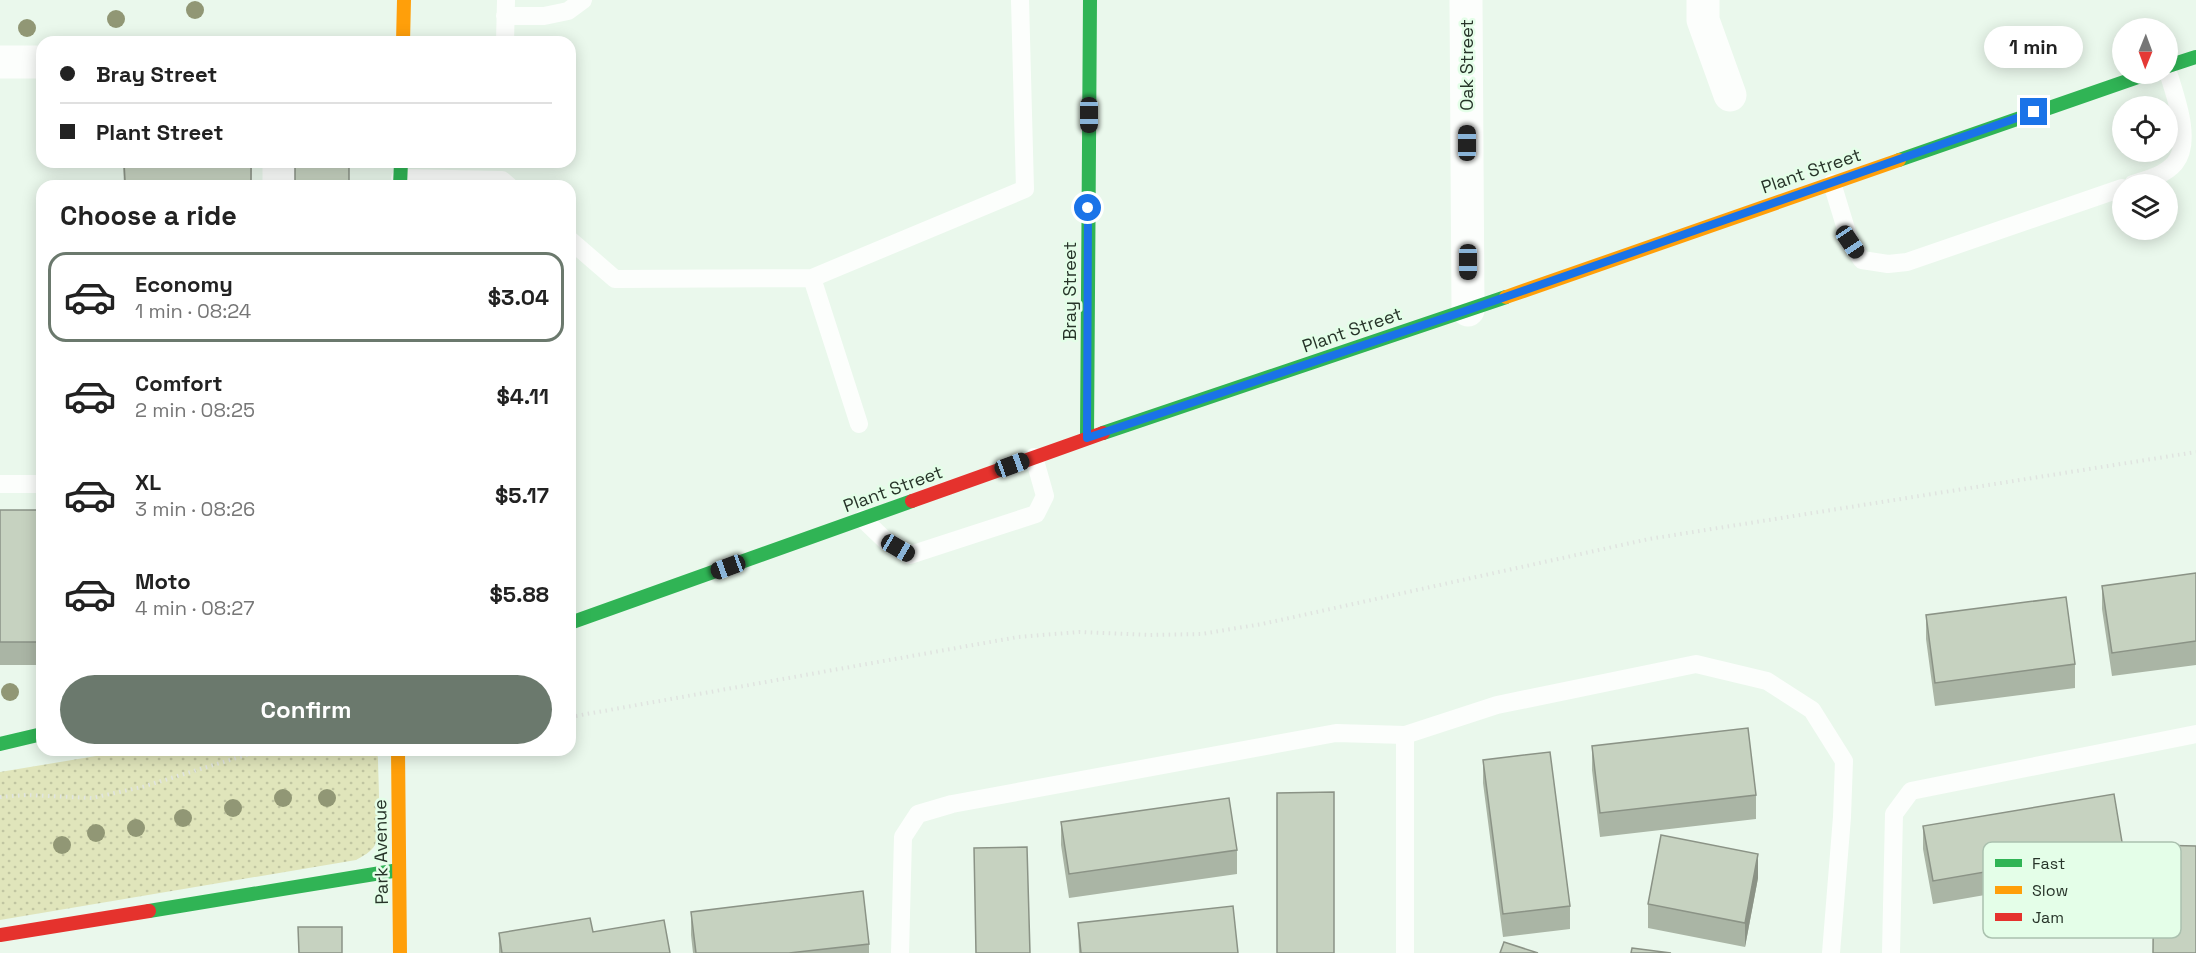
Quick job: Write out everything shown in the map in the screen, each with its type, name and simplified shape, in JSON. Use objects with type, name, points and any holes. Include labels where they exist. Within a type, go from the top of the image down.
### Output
[{"type":"main road","points":[[403,36],[404,0]]},
{"type":"main road","name":"Bray Street","points":[[1087,438],[1090,0]]},
{"type":"main road","points":[[2178,63],[2196,57]]},
{"type":"main road","name":"Plant Street","points":[[576,621],[1087,438],[1468,310],[2118,84]]},
{"type":"main road","points":[[0,744],[36,735]]},
{"type":"main road","name":"Park Avenue","points":[[398,756],[400,953]]},
{"type":"main road","points":[[0,935],[399,870]]},
{"type":"street","name":"Oak Street","points":[[1466,0],[1468,310]]},
{"type":"street","points":[[1703,0],[1703,20],[1730,94]]},
{"type":"street","points":[[0,62],[36,62]]},
{"type":"lane","points":[[505,36],[506,8],[544,16],[568,11],[583,0]]},
{"type":"lane","points":[[576,245],[615,279],[812,278],[1025,189],[1020,0]]},
{"type":"lane","points":[[2159,174],[2176,162],[2182,144],[2183,127],[2171,84]]},
{"type":"lane","points":[[401,175],[504,176]]},
{"type":"lane","points":[[1832,183],[1850,242],[1862,260],[1888,264],[1907,262],[2112,192]]},
{"type":"lane","points":[[812,278],[859,424]]},
{"type":"lane","points":[[863,519],[886,541],[910,555],[1036,514],[1045,496],[1034,457]]},
{"type":"lane","points":[[0,484],[36,484]]},
{"type":"lane","points":[[900,953],[903,837],[918,814],[952,804],[1336,733],[1405,735],[1497,705],[1696,664],[1767,681],[1812,710],[1844,761],[1831,953]]},
{"type":"lane","points":[[1891,953],[1894,814],[1911,791],[2196,734]]},
{"type":"lane","points":[[1405,735],[1405,953]]},
{"type":"path","points":[[576,716],[1018,637],[1079,632],[1150,635],[1201,634],[1262,624],[1649,539],[2196,452]]},
{"type":"path","points":[[0,797],[27,795],[92,798],[142,788],[243,756]]},
{"type":"green space","points":[[96,756],[378,756],[379,816],[377,837],[375,845],[369,852],[356,860],[0,920],[0,772]]},
{"type":"building","points":[[124,168],[251,168],[251,180],[125,180]]},
{"type":"building","points":[[295,168],[349,168],[349,180],[295,180]]},
{"type":"building","points":[[0,510],[36,510],[36,642],[0,642]]},
{"type":"building","points":[[2196,573],[2196,641],[2112,653],[2102,586]]},
{"type":"building","points":[[2066,597],[2075,664],[1935,683],[1926,615]]},
{"type":"building","points":[[1748,728],[1756,795],[1600,813],[1592,746]]},
{"type":"building","points":[[1550,752],[1570,906],[1503,914],[1483,760]]},
{"type":"building","points":[[1334,792],[1334,953],[1277,953],[1277,793]]},
{"type":"building","points":[[2114,794],[2122,842],[1983,842],[1983,872],[1933,881],[1923,826]]},
{"type":"building","points":[[1229,798],[1237,850],[1069,874],[1061,822]]},
{"type":"building","points":[[1661,835],[1758,854],[1745,923],[1648,904]]},
{"type":"building","points":[[2181,846],[2196,846],[2196,953],[2153,953],[2153,938],[2181,938]]},
{"type":"building","points":[[1027,847],[1030,953],[976,953],[974,848]]},
{"type":"building","points":[[863,891],[869,944],[789,953],[696,953],[691,912]]},
{"type":"building","points":[[1233,906],[1238,953],[1081,953],[1078,923]]},
{"type":"building","points":[[590,918],[593,932],[664,920],[670,953],[502,953],[499,933]]},
{"type":"building","points":[[298,927],[342,927],[342,953],[299,953]]},
{"type":"building","points":[[1504,942],[1538,953],[1500,953]]},
{"type":"building","points":[[1632,948],[1671,953],[1631,953]]},
{"type":"traffic: fast","points":[[1087,438],[1090,0]]},
{"type":"traffic: fast","points":[[2178,63],[2196,57]]},
{"type":"traffic: fast","points":[[1899,160],[2118,84]]},
{"type":"traffic: fast","points":[[400,180],[401,168]]},
{"type":"traffic: fast","points":[[1103,433],[1506,297]]},
{"type":"traffic: fast","points":[[576,621],[912,501]]},
{"type":"traffic: fast","points":[[0,744],[36,735]]},
{"type":"traffic: fast","points":[[149,911],[399,870]]},
{"type":"traffic: slow","points":[[403,36],[404,0]]},
{"type":"traffic: slow","points":[[1506,297],[1899,160]]},
{"type":"traffic: slow","points":[[398,756],[400,953]]},
{"type":"traffic: jam","points":[[912,501],[1103,433]]},
{"type":"traffic: jam","points":[[0,935],[149,911]]},
{"type":"route","points":[[1088,208],[1087,438],[1468,310],[2034,112]]}]
